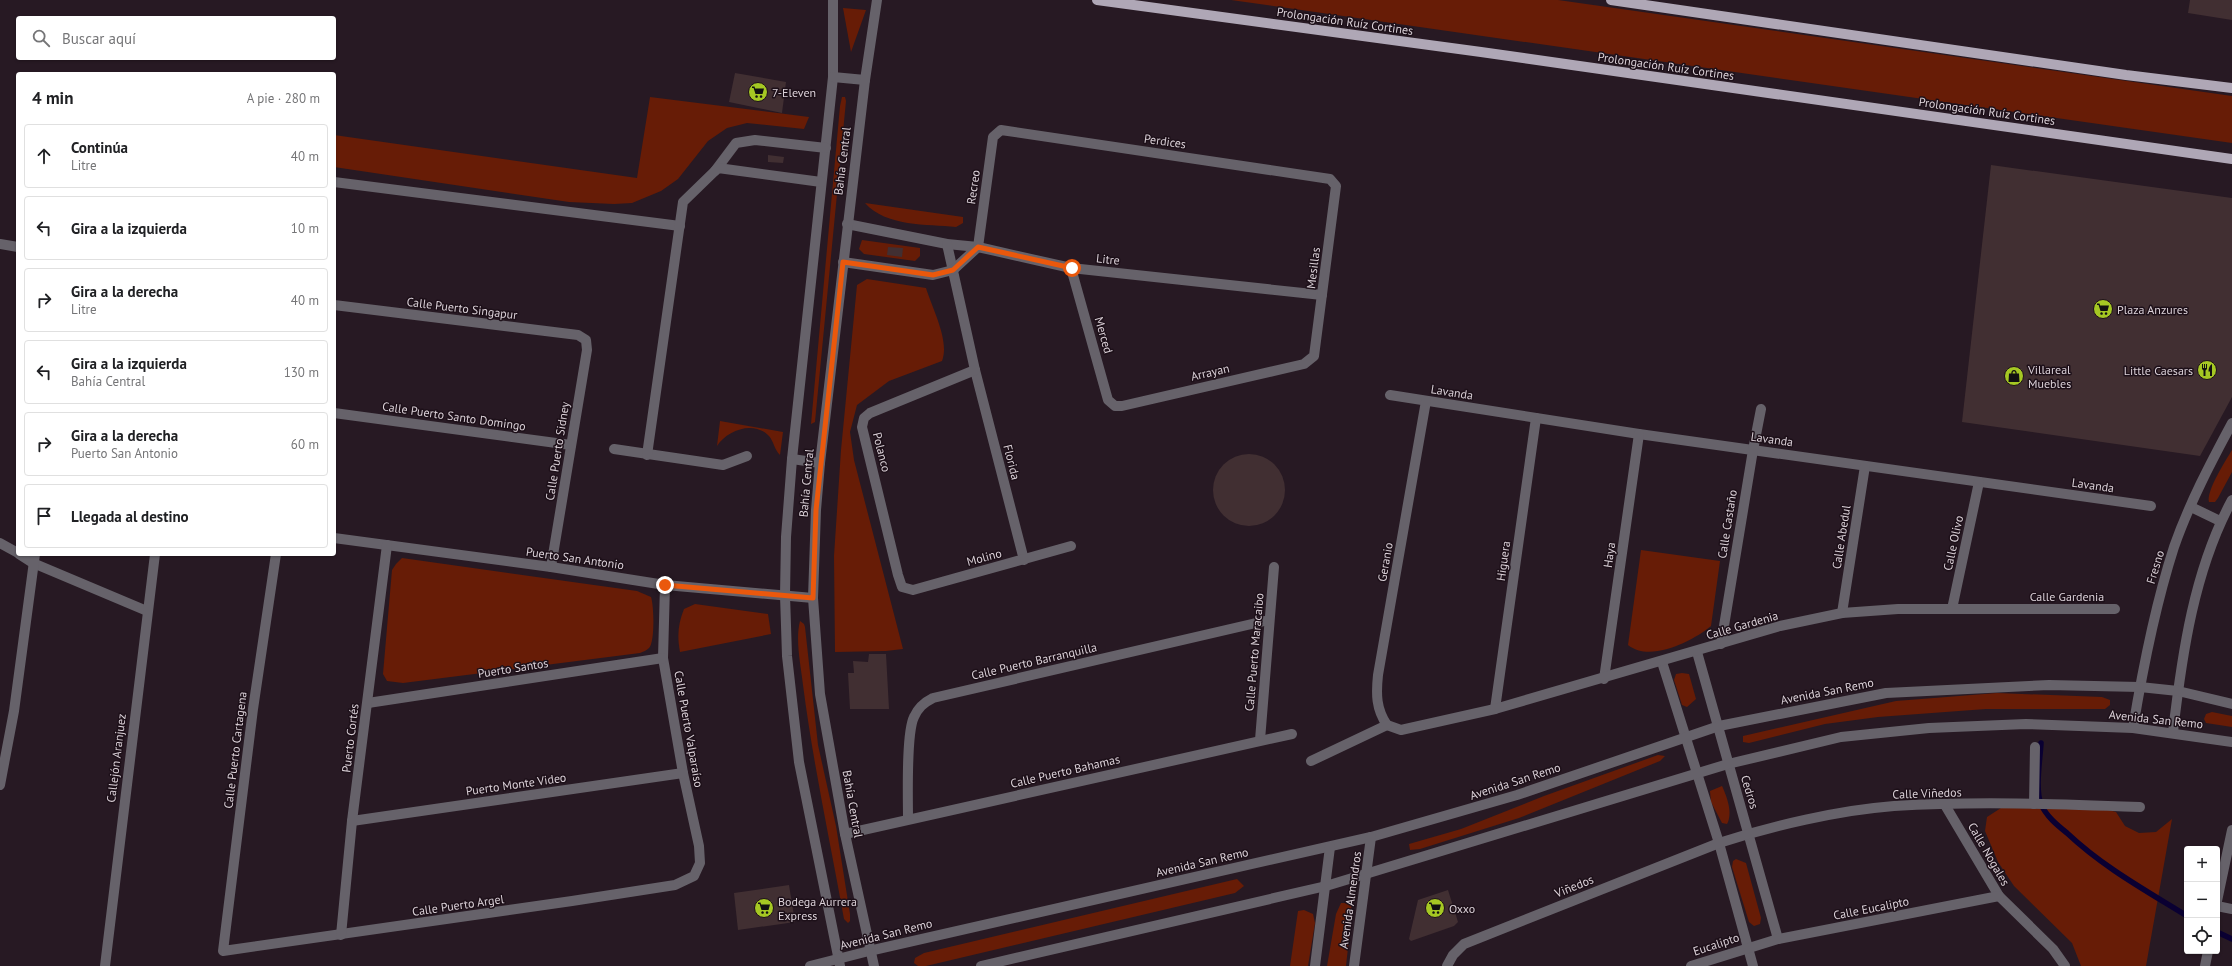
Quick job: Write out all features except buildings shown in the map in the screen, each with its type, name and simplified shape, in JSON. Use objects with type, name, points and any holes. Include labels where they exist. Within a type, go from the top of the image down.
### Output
[{"type":"main road","name":"Prolongación Ruíz Cortines","points":[[1097,0],[1481,52],[2232,159]]},
{"type":"main road","points":[[1611,0],[2118,74],[2232,88]]},
{"type":"street","name":"Bahía Central","points":[[833,0],[833,77],[792,459],[786,537],[785,595],[787,656],[798,762],[839,963]]},
{"type":"street","name":"Bahía Central","points":[[874,966],[869,951],[845,834],[820,694],[813,598],[816,510],[820,463],[847,224],[865,80],[877,0]]},
{"type":"street","points":[[833,77],[865,80]]},
{"type":"street","name":"Perdices","points":[[997,132],[1001,130],[1330,179]]},
{"type":"street","name":"Recreo","points":[[978,247],[993,137],[997,132]]},
{"type":"street","points":[[647,455],[683,202],[718,168],[725,156],[736,143],[755,140],[826,148]]},
{"type":"street","points":[[718,168],[822,182]]},
{"type":"street","name":"Mesillas","points":[[1310,360],[1314,356],[1336,191],[1336,186],[1330,179]]},
{"type":"street","points":[[336,182],[680,226]]},
{"type":"street","name":"Litre","points":[[847,224],[947,244],[978,247],[1072,268],[1322,295]]},
{"type":"street","points":[[0,244],[16,247]]},
{"type":"street","name":"Florida","points":[[947,244],[975,370],[1024,560]]},
{"type":"street","points":[[843,262],[933,275],[953,270],[978,247]]},
{"type":"street","name":"Merced","points":[[1072,268],[1108,400],[1115,406]]},
{"type":"street","name":"Calle Puerto Singapur","points":[[336,305],[578,335],[586,340]]},
{"type":"street","name":"Calle Puerto Sidney","points":[[551,567],[587,350],[586,340]]},
{"type":"street","name":"Arrayan","points":[[1115,406],[1122,406],[1304,364],[1310,360]]},
{"type":"street","name":"Polanco","points":[[902,587],[862,427],[864,418],[870,413],[975,370]]},
{"type":"street","name":"Lavanda","points":[[1390,395],[1639,434],[2151,506]]},
{"type":"street","name":"Geranio","points":[[1387,725],[1380,714],[1376,696],[1378,675],[1426,401]]},
{"type":"street","name":"Calle Castaño","points":[[1721,644],[1761,409]]},
{"type":"street","name":"Calle Puerto Santo Domingo","points":[[336,413],[571,445]]},
{"type":"street","name":"Higuera","points":[[1495,708],[1536,418]]},
{"type":"street","name":"Fresno","points":[[2133,728],[2159,597],[2175,546],[2191,507],[2232,423]]},
{"type":"street","name":"Haya","points":[[1604,678],[1639,434]]},
{"type":"street","points":[[614,449],[723,465],[747,456]]},
{"type":"street","points":[[792,459],[820,463]]},
{"type":"street","name":"Calle Abedul","points":[[1842,613],[1865,466]]},
{"type":"street","name":"Calle Olivo","points":[[1952,609],[1980,482]]},
{"type":"street","points":[[2173,732],[2178,692],[2192,610],[2220,521],[2232,500]]},
{"type":"street","points":[[2191,507],[2220,521]]},
{"type":"street","name":"Puerto San Antonio","points":[[336,538],[551,567],[665,585],[813,598]]},
{"type":"street","points":[[0,543],[16,553]]},
{"type":"street","name":"Puerto Cortés","points":[[342,935],[352,821],[368,703],[386,545]]},
{"type":"street","name":"Molino","points":[[902,587],[913,590],[1072,546]]},
{"type":"street","name":"Callejón Aranjuez","points":[[105,966],[155,556]]},
{"type":"street","name":"Calle Puerto Cartagena","points":[[223,951],[253,708],[276,556]]},
{"type":"street","points":[[0,785],[14,711],[34,558],[147,611]]},
{"type":"street","name":"Calle Puerto Maracaibo","points":[[1260,740],[1274,567]]},
{"type":"street","name":"Calle Puerto Valparaíso","points":[[665,585],[663,658],[683,773],[699,846],[700,863],[694,876]]},
{"type":"street","name":"Calle Gardenia","points":[[1387,725],[1401,730],[1495,708],[1697,652],[1780,626],[1842,613],[1898,609],[2115,609]]},
{"type":"street","name":"Calle Puerto Barranquilla","points":[[908,819],[910,734],[913,718],[922,703],[933,698],[1269,620]]},
{"type":"street","name":"Cedros","points":[[1697,652],[1778,939]]},
{"type":"street","name":"Puerto Santos","points":[[368,703],[663,658]]},
{"type":"street","points":[[1662,662],[1719,843],[1753,966]]},
{"type":"street","name":"Avenida San Remo","points":[[810,966],[839,963],[869,951],[1371,837],[1517,795],[1719,726],[1886,693],[2049,685],[2140,687],[2178,692],[2232,704]]},
{"type":"street","name":"Avenida San Remo","points":[[981,966],[1368,875],[1728,764],[1841,737],[1929,728],[2026,724],[2133,728],[2173,732],[2232,742]]},
{"type":"street","points":[[1310,762],[1387,725]]},
{"type":"street","name":"Calle Puerto Bahamas","points":[[845,834],[1292,734]]},
{"type":"street","points":[[2034,804],[2035,747]]},
{"type":"street","name":"Puerto Monte Video","points":[[352,821],[683,773]]},
{"type":"street","name":"Calle Viñedos","points":[[1719,843],[1749,833],[1836,815],[1886,808],[1945,805],[2034,804],[2140,807]]},
{"type":"street","name":"Calle Nogales","points":[[1945,805],[1999,896],[2053,949],[2065,966]]},
{"type":"street","points":[[2220,887],[2232,830]]},
{"type":"street","name":"Avenida Almendros","points":[[1354,966],[1368,875],[1371,837]]},
{"type":"street","name":"Viñedos","points":[[1447,966],[1453,955],[1464,944],[1719,843]]},
{"type":"street","points":[[1315,966],[1330,847]]},
{"type":"street","name":"Calle Puerto Argel","points":[[223,951],[342,935],[675,885],[694,876]]},
{"type":"street","name":"Calle Eucalipto","points":[[1748,947],[1778,939],[1999,896]]},
{"type":"street","points":[[2220,907],[2232,909]]},
{"type":"street","name":"Eucalipto","points":[[1691,966],[1748,947]]},
{"type":"street","points":[[2205,966],[2207,954]]},
{"type":"shaded area","points":[[1231,0],[1558,0],[2232,96],[2232,143]]},
{"type":"shaded area","points":[[843,8],[866,10],[851,52]]},
{"type":"shaded area","points":[[650,97],[809,117],[804,129],[747,123],[727,128],[708,141],[678,179],[661,191],[632,203],[614,204],[569,202],[336,167],[336,135],[637,178]]},
{"type":"shaded area","points":[[842,97],[845,97],[846,101],[815,422],[811,424],[840,106]]},
{"type":"shaded area","points":[[865,203],[963,217],[963,223],[956,227],[908,223],[884,216],[874,211]]},
{"type":"shaded area","points":[[862,240],[920,248],[920,256],[915,261],[864,254],[859,249]]},
{"type":"shaded area","points":[[867,279],[926,288],[942,334],[944,353],[942,361],[889,381],[857,405],[850,432],[854,460],[903,649],[886,651],[835,652],[834,556],[841,450],[857,285]]},
{"type":"shaded area","points":[[720,421],[783,432],[780,455],[769,436],[763,431],[749,428],[741,429],[727,435],[717,446]]},
{"type":"shaded area","points":[[2232,450],[2232,472],[2215,502],[2209,502],[2210,491],[2213,483]]},
{"type":"shaded area","points":[[1641,550],[1720,561],[1711,626],[1694,638],[1671,648],[1659,651],[1648,652],[1637,650],[1628,645]]},
{"type":"shaded area","points":[[402,558],[637,591],[651,597],[653,624],[651,644],[648,649],[640,653],[403,683],[387,681],[383,674],[392,570]]},
{"type":"shaded area","points":[[695,604],[768,614],[771,634],[680,652],[679,625],[682,614],[684,609]]},
{"type":"shaded area","points":[[800,621],[805,627],[818,745],[836,826],[850,914],[850,921],[848,923],[844,919],[807,714],[799,653],[798,636]]},
{"type":"shaded area","points":[[1676,674],[1689,674],[1696,699],[1687,707],[1682,705],[1674,680]]},
{"type":"shaded area","points":[[1997,693],[2102,697],[2110,700],[2110,705],[2105,709],[1986,709],[1878,717],[1825,724],[1749,743],[1743,742],[1743,736],[1896,701]]},
{"type":"shaded area","points":[[2212,712],[2232,716],[2232,727],[2206,723],[2204,719],[2206,714]]},
{"type":"shaded area","points":[[1658,755],[1665,756],[1660,761],[1519,818],[1420,849],[1410,850],[1409,844],[1461,829],[1544,796]]},
{"type":"shaded area","points":[[1722,786],[1729,810],[1729,820],[1727,824],[1722,823],[1711,802],[1710,791]]},
{"type":"shaded area","points":[[2001,808],[2105,809],[2116,812],[2125,826],[2139,833],[2156,832],[2172,819],[2146,966],[2081,966],[2072,943],[2014,886],[1998,862],[1985,831],[1987,817]]},
{"type":"shaded area","points":[[1736,859],[1746,863],[1761,918],[1760,924],[1754,926],[1749,922],[1732,867],[1733,861]]},
{"type":"shaded area","points":[[1237,879],[1244,886],[1235,893],[926,966],[918,966],[914,963],[915,958],[924,953]]},
{"type":"shaded area","points":[[1341,903],[1347,903],[1351,906],[1352,911],[1346,966],[1327,966],[1336,914]]},
{"type":"shaded area","points":[[1304,910],[1313,914],[1315,923],[1308,966],[1290,966],[1298,911]]},
{"type":"waterway","points":[[2041,743],[2038,791],[2041,804],[2049,816],[2095,857],[2184,914]]},
{"type":"waterway","points":[[2220,933],[2232,939]]},
{"type":"place","name":"7-Eleven","points":[[758,92]]},
{"type":"place","name":"Plaza Anzures","points":[[2103,309]]},
{"type":"place","name":"Little Caesars","points":[[2207,370]]},
{"type":"place","name":"Villareal Muebles","points":[[2014,376]]},
{"type":"place","name":"Bodega Aurrera Express","points":[[764,908]]},
{"type":"place","name":"Oxxo","points":[[1435,908]]},
{"type":"route","points":[[665,585],[813,598],[816,510],[820,463],[843,262],[933,275],[953,270],[978,247],[1072,268]]}]
